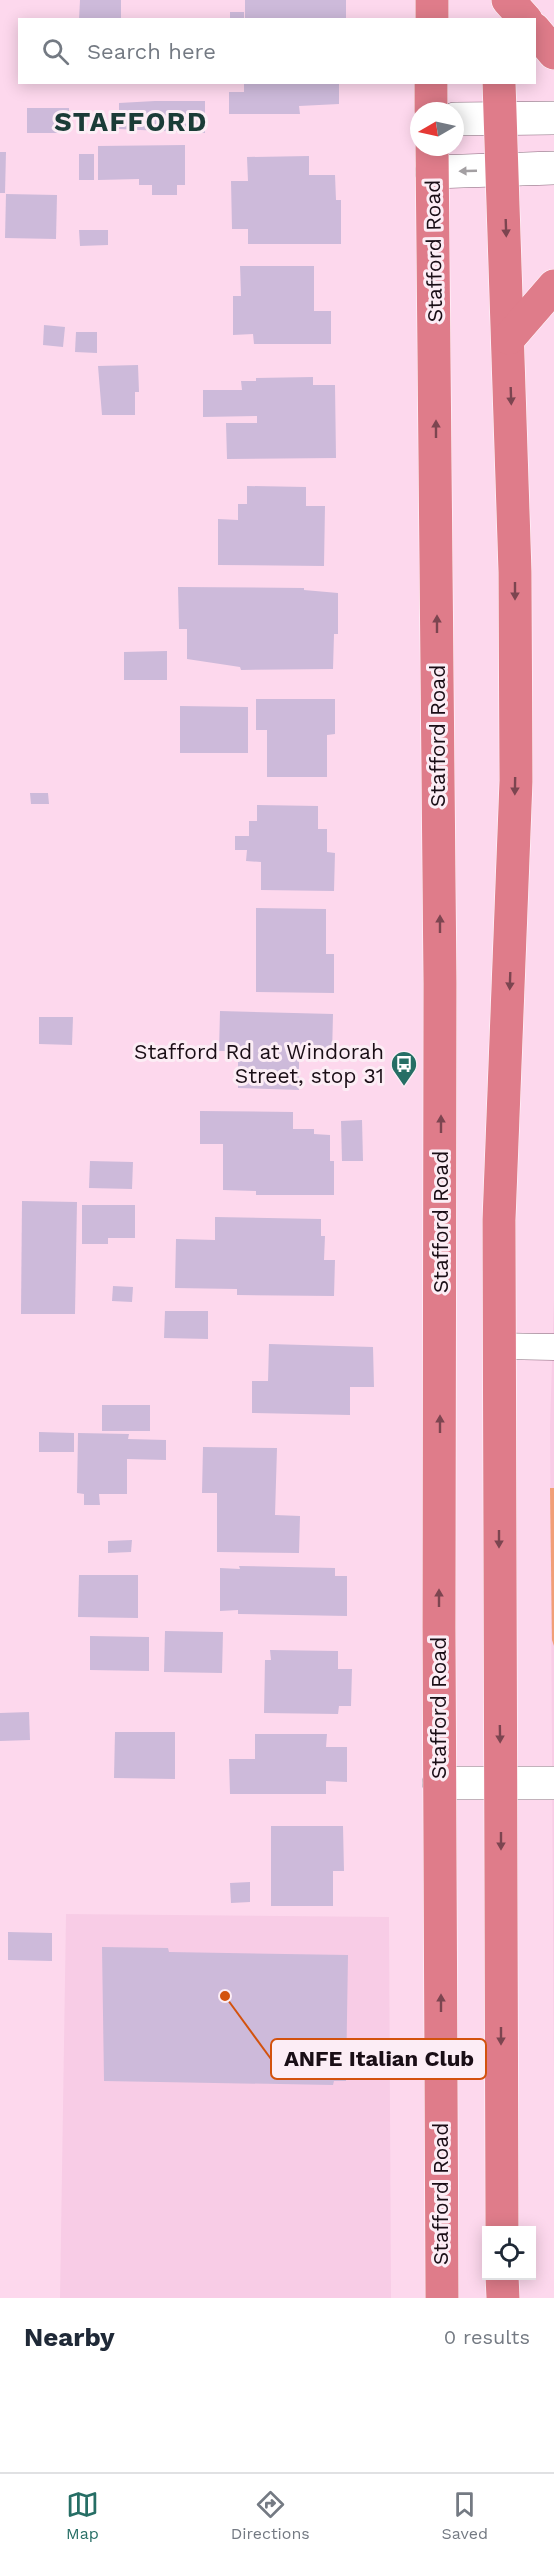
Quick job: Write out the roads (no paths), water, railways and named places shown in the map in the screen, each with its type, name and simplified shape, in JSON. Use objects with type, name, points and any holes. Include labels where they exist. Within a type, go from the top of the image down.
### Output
[{"type":"highway","points":[[432,0],[432,18]]},
{"type":"highway","points":[[494,0],[495,18]]},
{"type":"highway","points":[[508,0],[523,18]]},
{"type":"highway","points":[[536,31],[554,53]]},
{"type":"highway","points":[[431,84],[431,102]]},
{"type":"highway","points":[[499,84],[515,572],[516,781],[500,1220],[502,2226]]},
{"type":"highway","name":"Stafford Road","points":[[432,159],[440,994],[439,1783],[442,2298]]},
{"type":"highway","points":[[509,338],[554,286]]},
{"type":"highway","points":[[502,2280],[502,2298]]},
{"type":"street","points":[[464,119],[554,118]]},
{"type":"street","points":[[432,159],[503,170],[554,168]]},
{"type":"street","points":[[439,1783],[554,1782]]},
{"type":"lane","points":[[499,1346],[554,1347]]},
{"type":"place","name":"Stafford Rd at Windorah Street, stop 31","points":[[404,1087]]},
{"type":"place","name":"ANFE Italian Club","points":[[225,1996]]},
{"type":"district","name":"STAFFORD","points":[[131,122]]}]
